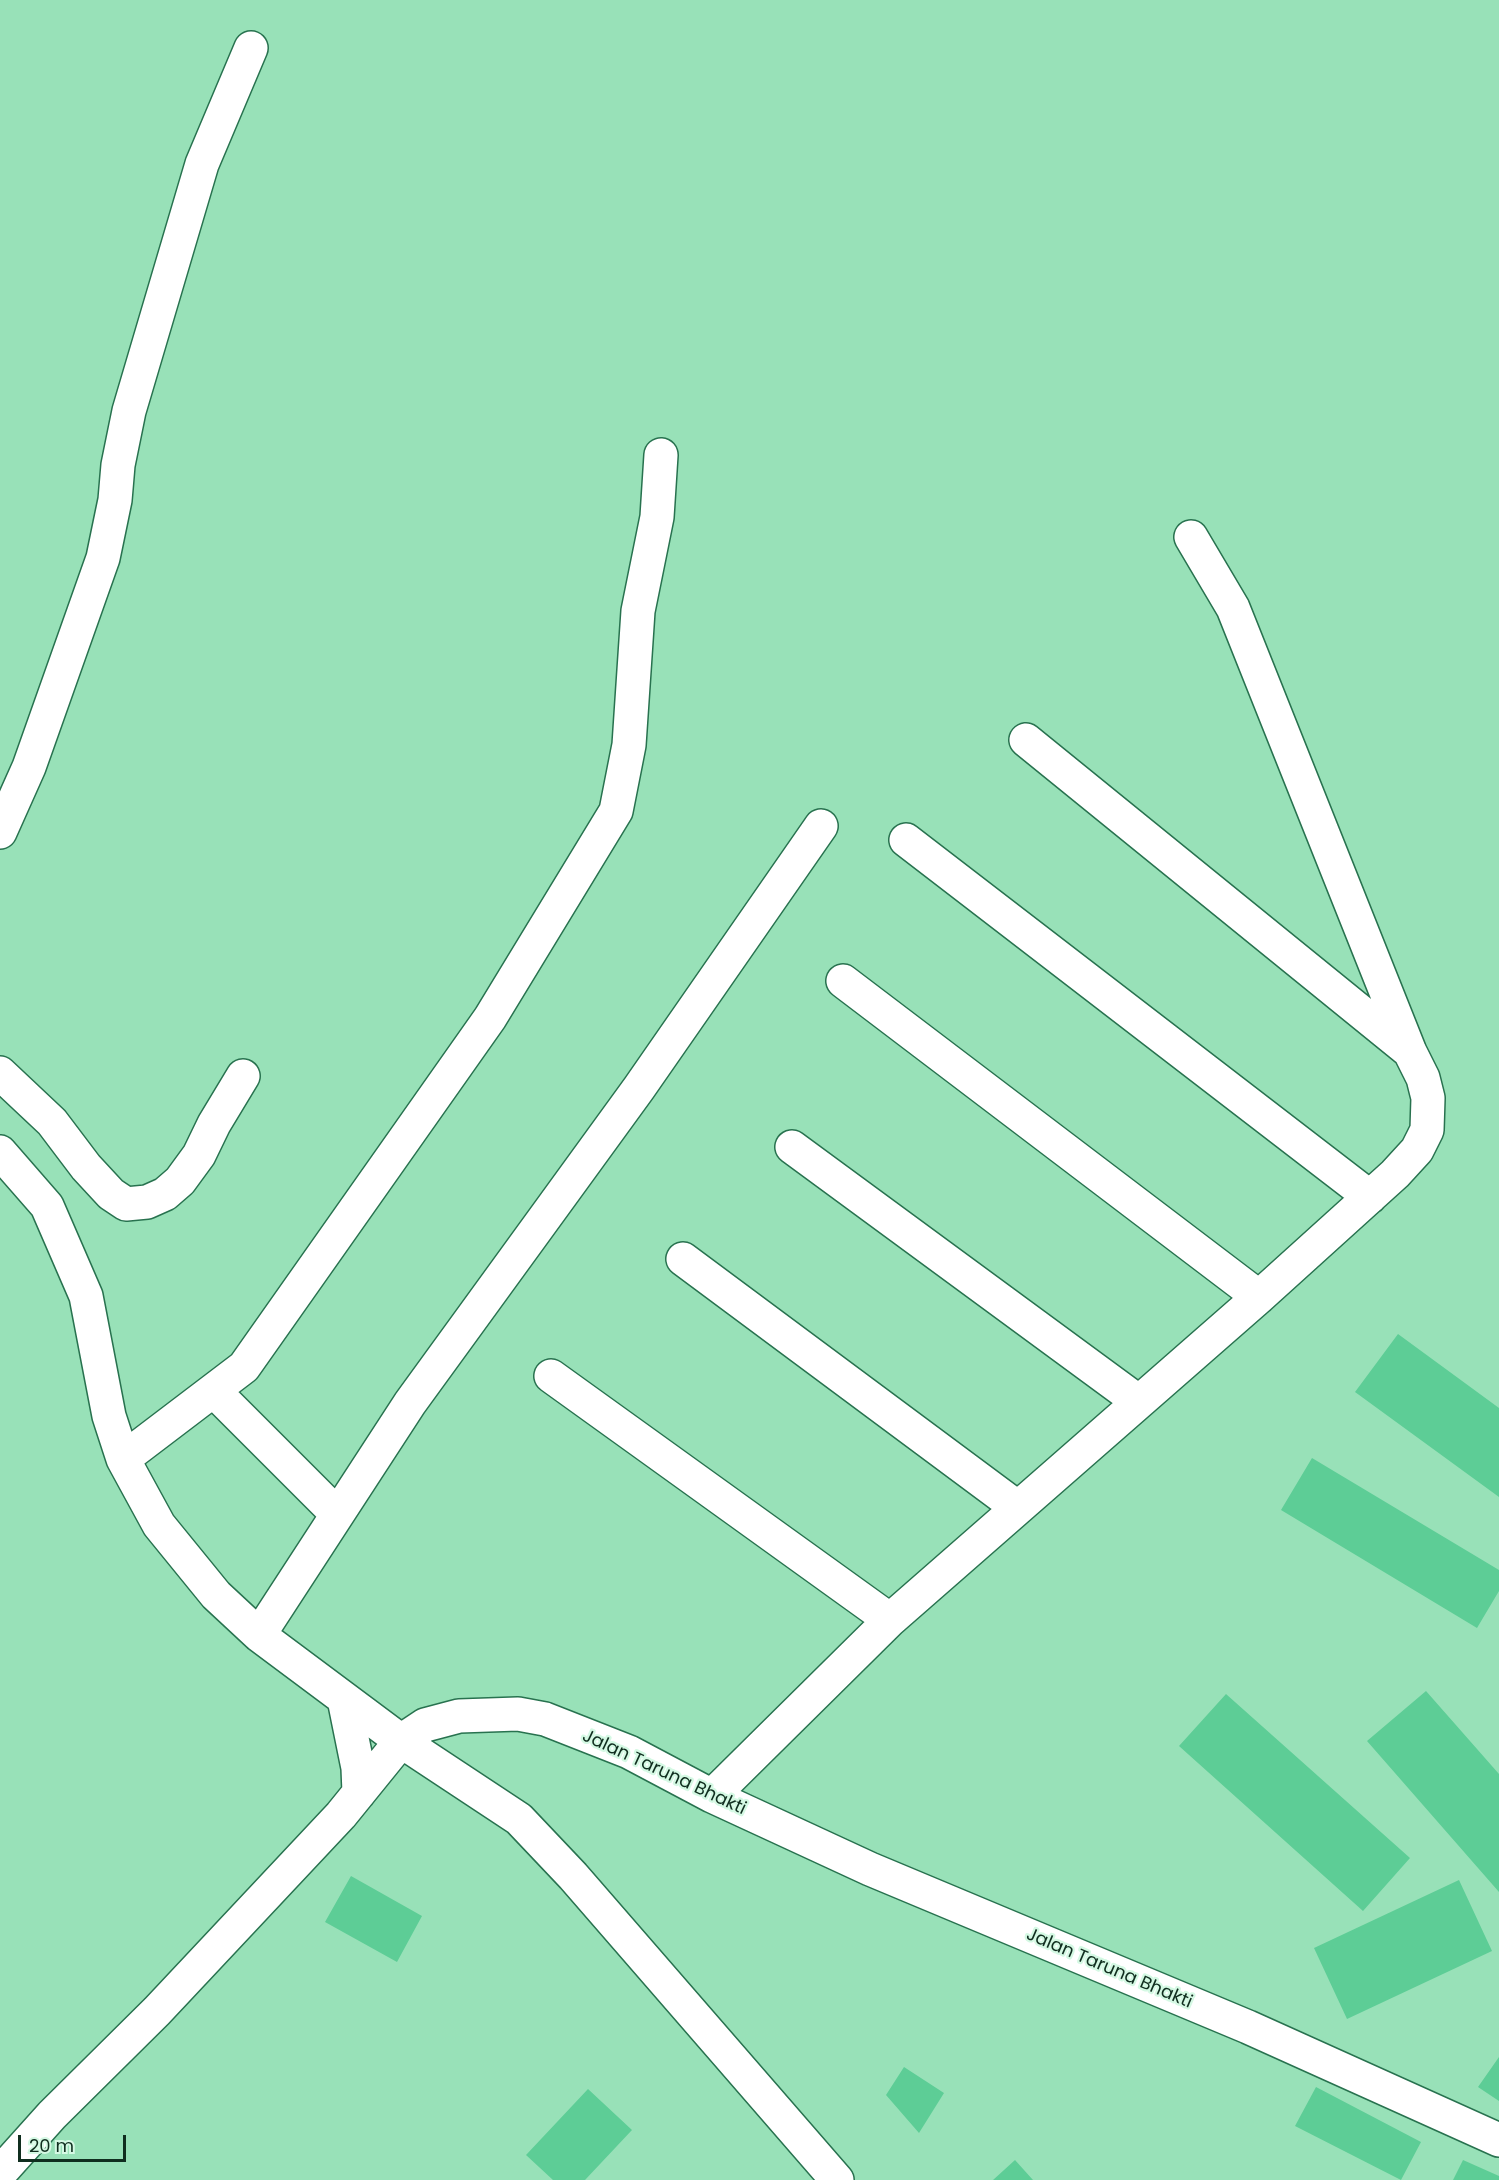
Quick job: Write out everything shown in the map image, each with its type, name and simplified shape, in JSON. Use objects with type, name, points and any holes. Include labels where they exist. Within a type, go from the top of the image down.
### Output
[{"type":"street","points":[[0,832],[29,767],[103,558],[129,411],[202,164],[251,48]]},
{"type":"street","points":[[123,1459],[244,1367],[490,1018],[616,811],[629,745],[638,611],[657,517],[661,455]]},
{"type":"street","points":[[712,1796],[890,1620],[1259,1297],[1395,1174],[1417,1150],[1427,1130],[1428,1098],[1423,1077],[1410,1052],[1233,608],[1191,537]]},
{"type":"street","points":[[1026,740],[1410,1052]]},
{"type":"street","points":[[259,1635],[410,1403],[639,1088],[821,826]]},
{"type":"street","points":[[906,840],[1370,1197]]},
{"type":"street","points":[[843,981],[1259,1297]]},
{"type":"street","points":[[0,1073],[52,1122],[86,1167],[111,1194],[126,1204],[147,1202],[165,1194],[180,1181],[199,1155],[214,1124],[243,1076]]},
{"type":"street","points":[[792,1147],[1139,1402]]},
{"type":"street","points":[[0,1152],[47,1206],[86,1296],[109,1416],[123,1459],[159,1525],[216,1595],[259,1635],[401,1741],[519,1820],[573,1876],[837,2180]]},
{"type":"street","points":[[683,1259],[1018,1508]]},
{"type":"street","points":[[551,1376],[890,1620]]},
{"type":"street","points":[[214,1391],[337,1514]]},
{"type":"street","points":[[344,1699],[358,1768],[359,1793]]},
{"type":"street","name":"Jalan Taruna Bhakti","points":[[0,2173],[52,2115],[173,1994],[359,1793],[401,1741],[425,1725],[459,1716],[518,1714],[545,1719],[629,1752],[712,1796],[870,1869],[1248,2027],[1499,2140]]},
{"type":"building","points":[[1398,1334],[1499,1408],[1499,1497],[1355,1392]]},
{"type":"building","points":[[1312,1458],[1499,1570],[1499,1591],[1477,1628],[1281,1510]]},
{"type":"building","points":[[1426,1691],[1499,1774],[1499,1892],[1367,1741]]},
{"type":"building","points":[[1226,1694],[1410,1858],[1363,1911],[1179,1746]]},
{"type":"building","points":[[351,1876],[422,1916],[397,1962],[325,1922]]},
{"type":"building","points":[[1459,1880],[1492,1951],[1347,2019],[1314,1948]]},
{"type":"building","points":[[1499,2057],[1499,2101],[1478,2087]]},
{"type":"building","points":[[904,2067],[944,2093],[919,2133],[886,2095]]},
{"type":"building","points":[[1316,2087],[1421,2142],[1401,2180],[1295,2126]]},
{"type":"building","points":[[588,2089],[632,2130],[585,2180],[553,2180],[526,2155]]},
{"type":"building","points":[[1015,2160],[1033,2180],[993,2180]]},
{"type":"building","points":[[1463,2160],[1499,2176],[1499,2180],[1453,2180]]}]
